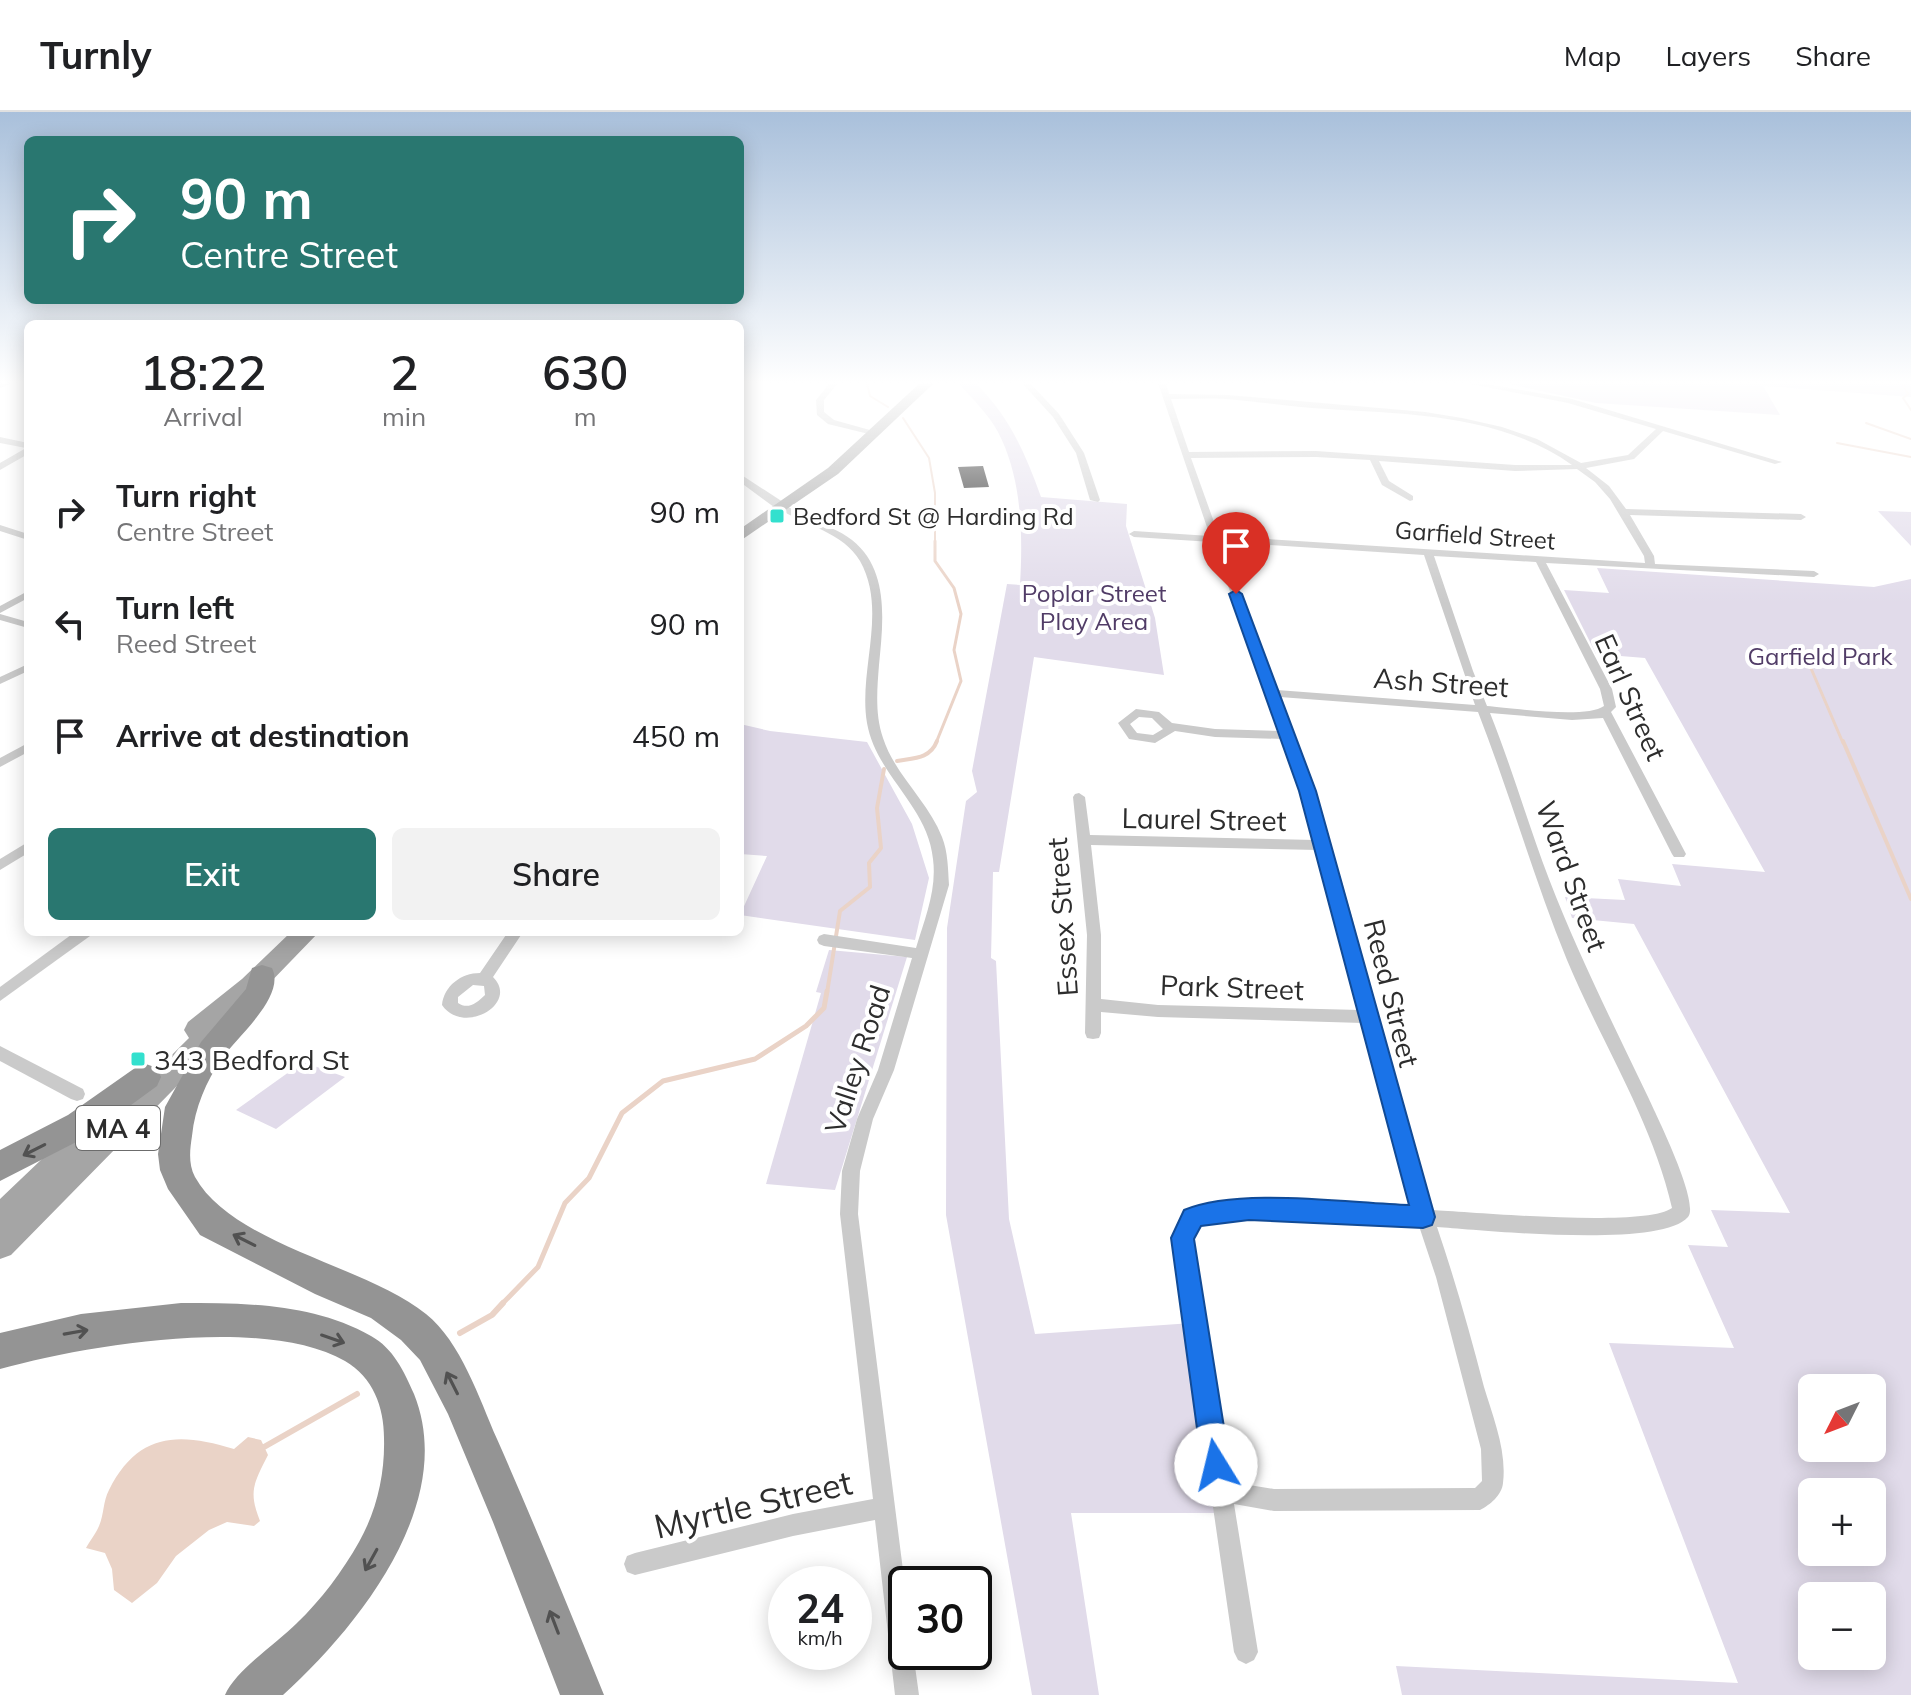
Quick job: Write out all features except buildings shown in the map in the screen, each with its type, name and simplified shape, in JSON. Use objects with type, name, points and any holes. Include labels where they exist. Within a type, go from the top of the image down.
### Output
[{"type":"highway","points":[[256,981],[259,993],[211,1051],[180,1107],[174,1154],[176,1170],[184,1189],[212,1224],[327,1282],[383,1306],[414,1327],[433,1347],[461,1401],[507,1506],[582,1695]]},
{"type":"highway","points":[[0,1166],[79,1125],[146,1077]]},
{"type":"highway","points":[[0,1351],[74,1331],[140,1323],[184,1321],[267,1325],[331,1337],[359,1349],[395,1390],[405,1440],[403,1467],[399,1496],[377,1549],[339,1609],[307,1644],[247,1695]]},
{"type":"main road","points":[[744,533],[831,473],[849,457]]},
{"type":"main road","name":"MA 4","points":[[0,1220],[146,1077],[303,936]]},
{"type":"main road","name":"MA 4","points":[[0,1244],[235,1009],[256,981]]},
{"type":"street","points":[[1081,457],[1095,500]]},
{"type":"street","name":"Reed Street","points":[[1186,457],[1308,791],[1423,1217],[1445,1277],[1473,1374],[1495,1472],[1491,1489],[1480,1499],[1274,1500],[1220,1491]]},
{"type":"street","points":[[1302,457],[1373,458],[1515,468],[1580,468],[1631,457]]},
{"type":"street","points":[[1563,457],[1613,496],[1649,556],[1651,566]]},
{"type":"street","points":[[1761,457],[1778,462]]},
{"type":"street","points":[[1373,458],[1385,483],[1410,498]]},
{"type":"street","points":[[744,480],[782,507]]},
{"type":"street","name":"Valley Road","points":[[782,507],[842,538],[857,549],[867,565],[877,601],[873,723],[889,762],[935,835],[941,865],[942,885],[886,1070],[865,1119],[851,1171],[849,1214],[907,1695]]},
{"type":"street","points":[[1623,512],[1801,517]]},
{"type":"street","points":[[0,528],[24,536]]},
{"type":"street","name":"Garfield Street","points":[[1134,534],[1814,574]]},
{"type":"street","name":"Ward Street","points":[[1423,1217],[1526,1225],[1632,1226],[1669,1221],[1682,1211],[1675,1181],[1652,1123],[1572,952],[1481,710],[1428,552]]},
{"type":"street","name":"Earl Street","points":[[1540,560],[1606,689],[1610,707],[1605,711],[1679,854]]},
{"type":"street","points":[[0,610],[24,596]]},
{"type":"street","points":[[0,617],[24,624]]},
{"type":"street","points":[[0,681],[24,669]]},
{"type":"street","name":"Ash Street","points":[[1272,693],[1572,716],[1599,715],[1605,711]]},
{"type":"street","points":[[1169,726],[1215,733],[1286,735]]},
{"type":"street","points":[[0,763],[24,749]]},
{"type":"street","name":"Essex Street","points":[[1079,797],[1094,935],[1093,1033]]},
{"type":"street","name":"Laurel Street","points":[[1084,840],[1323,845]]},
{"type":"street","points":[[0,865],[24,850]]},
{"type":"street","points":[[0,995],[80,936]]},
{"type":"street","points":[[484,979],[513,936]]},
{"type":"street","points":[[824,940],[921,954]]},
{"type":"street","name":"Park Street","points":[[1095,1005],[1158,1011],[1369,1017]]},
{"type":"street","points":[[0,1053],[77,1094]]},
{"type":"street","points":[[1246,1652],[1183,1238],[1193,1218],[1207,1212],[1249,1209],[1423,1217]]},
{"type":"street","name":"Myrtle Street","points":[[635,1564],[793,1525],[885,1507]]},
{"type":"green space","name":"Poplar Street Play Area","points":[[1008,457],[1025,457],[1041,497],[1127,504],[1126,526],[1155,618],[1164,675],[1034,657],[999,872],[993,872],[991,958],[996,961],[1009,1219],[1035,1334],[1192,1323],[1217,1513],[1071,1513],[1099,1695],[1032,1695],[946,1215],[947,928],[966,801],[977,792],[972,771],[1007,584],[1020,585],[1019,507]]},
{"type":"green space","points":[[1878,511],[1911,512],[1911,546]]},
{"type":"green space","name":"Garfield Park","points":[[1597,568],[1874,587],[1911,579],[1911,1695],[1402,1695],[1396,1666],[1738,1683],[1609,1343],[1734,1348],[1688,1245],[1728,1247],[1711,1210],[1790,1213],[1634,924],[1572,918],[1565,897],[1625,900],[1618,879],[1681,886],[1672,864],[1765,872],[1645,658],[1596,654],[1564,590],[1609,593]]},
{"type":"green space","points":[[744,725],[770,731],[867,742],[912,824],[929,878],[915,940],[744,916],[744,906],[767,856],[744,854]]},
{"type":"green space","points":[[829,950],[907,957],[835,1190],[766,1184],[821,993],[816,992]]},
{"type":"green space","points":[[303,1062],[345,1077],[276,1129],[236,1110]]},
{"type":"shaded area","points":[[248,1437],[261,1440],[268,1455],[254,1487],[254,1502],[260,1521],[254,1526],[227,1522],[209,1530],[176,1556],[157,1583],[132,1603],[114,1590],[112,1569],[105,1553],[86,1548],[99,1526],[107,1494],[120,1471],[147,1447],[162,1441],[195,1440],[234,1449]]},
{"type":"waterway","points":[[928,457],[935,493],[935,561],[954,588],[961,614],[954,650],[961,681],[936,743]]},
{"type":"waterway","points":[[1804,652],[1843,743]]},
{"type":"waterway","points":[[1843,741],[1911,899]]},
{"type":"waterway","points":[[897,761],[926,754],[936,743]]},
{"type":"waterway","points":[[827,993],[840,911],[870,887],[869,863],[881,848],[877,808],[884,769]]},
{"type":"waterway","points":[[501,1305],[538,1267],[565,1203],[589,1178],[622,1113],[663,1081],[755,1059],[806,1026],[824,1008],[827,991]]},
{"type":"waterway","points":[[460,1333],[492,1315],[503,1303]]},
{"type":"waterway","points":[[264,1447],[357,1394]]},
{"type":"place","name":"Bedford St @ Harding Rd","points":[[777,516]]},
{"type":"place","name":"343 Bedford St","points":[[138,1059]]},
{"type":"route","points":[[1216,1465],[1183,1238],[1193,1218],[1207,1212],[1249,1209],[1423,1217],[1404,1154],[1344,915],[1308,791],[1236,594]]}]
